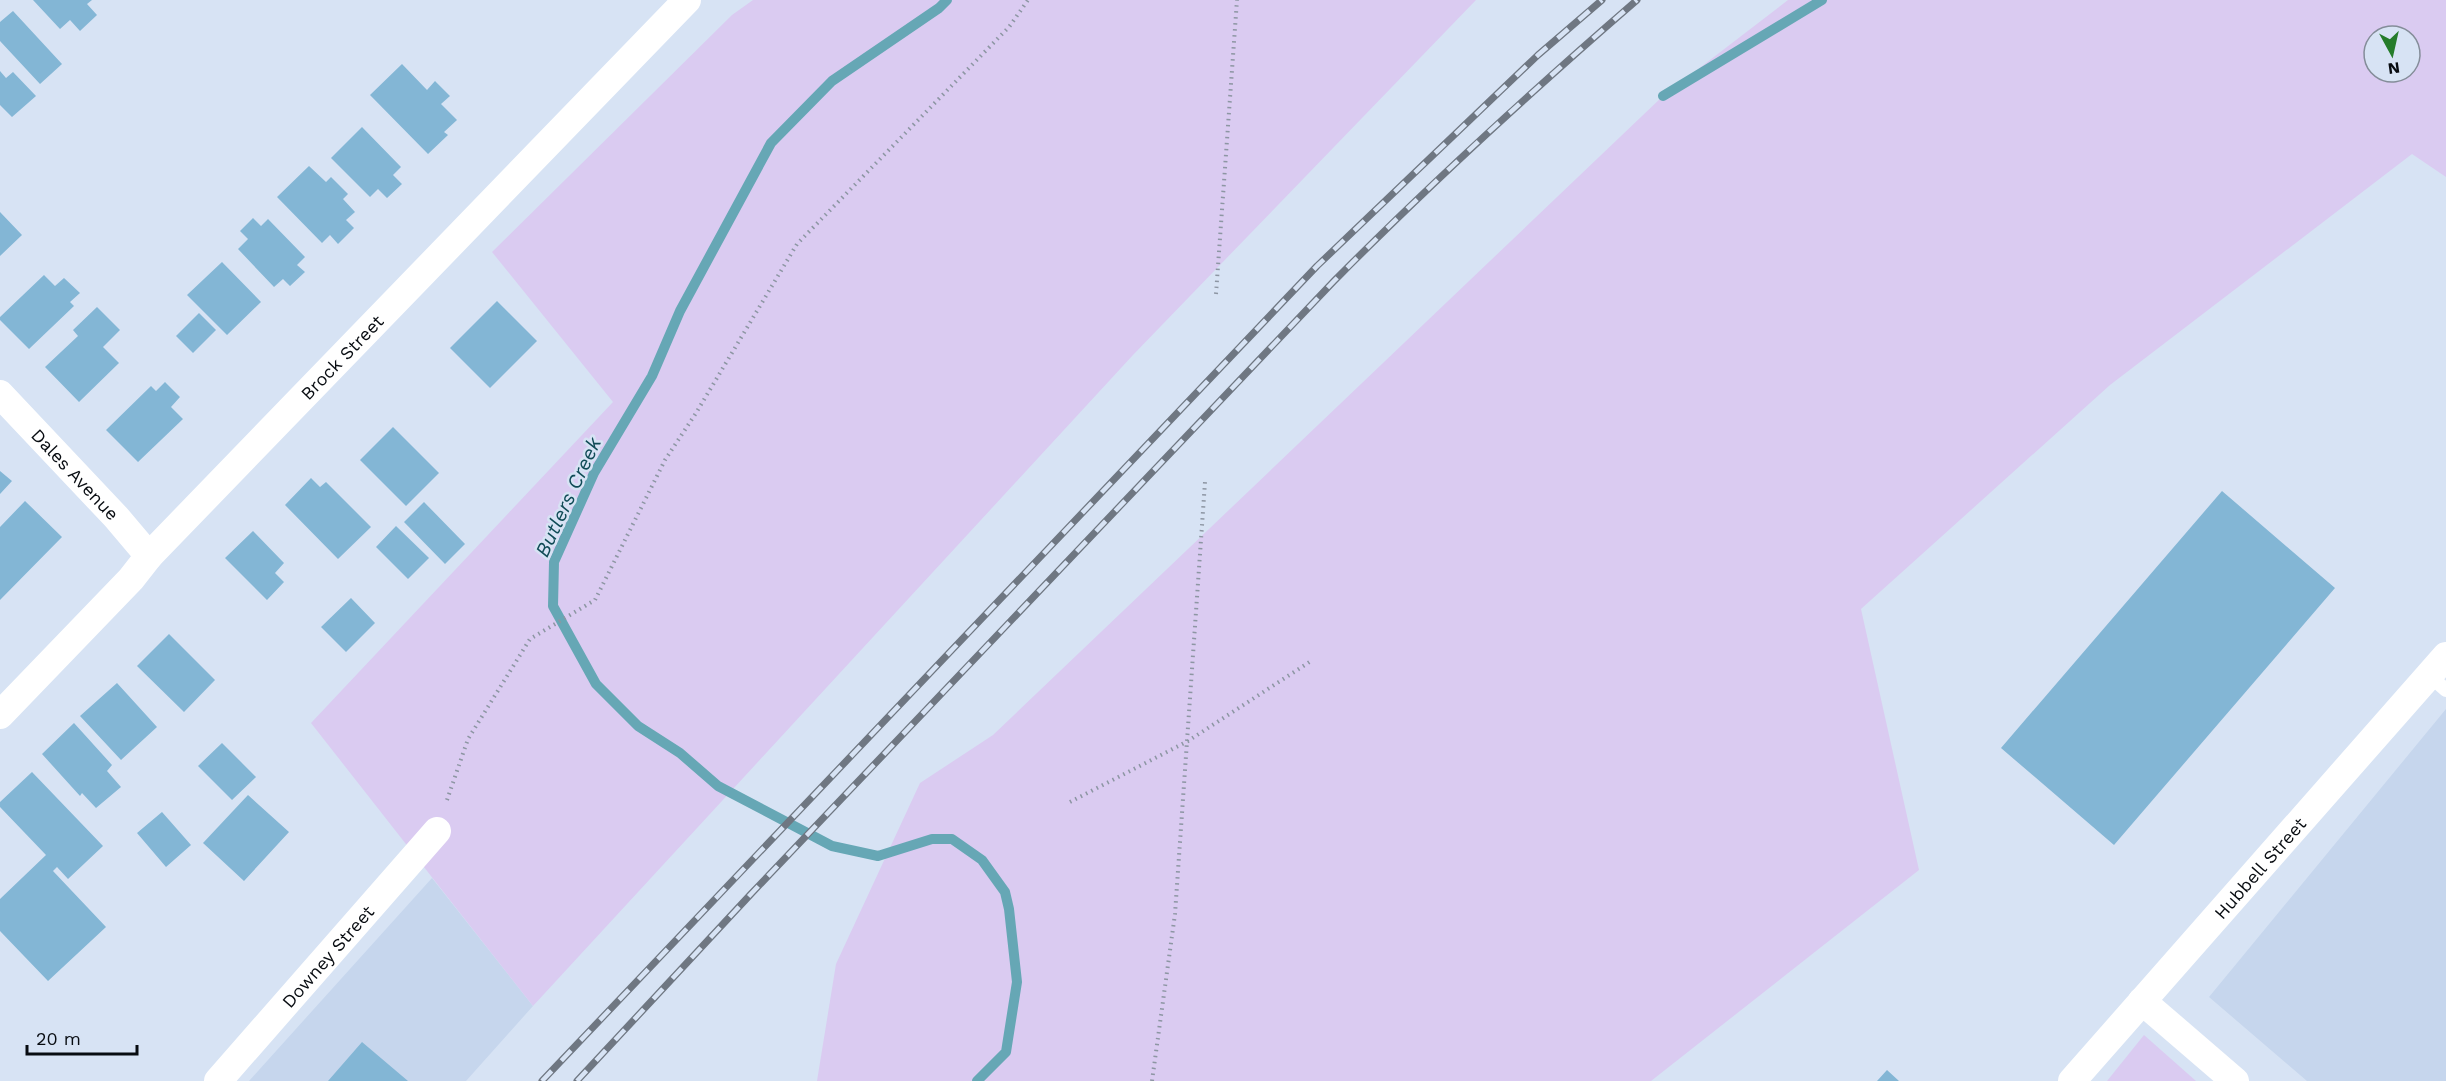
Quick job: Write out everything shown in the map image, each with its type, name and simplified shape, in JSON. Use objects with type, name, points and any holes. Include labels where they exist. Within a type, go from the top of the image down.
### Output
[{"type":"street","name":"Brock Street","points":[[0,715],[131,579],[148,556],[687,0]]},
{"type":"street","name":"Dales Avenue","points":[[0,394],[116,517],[148,556]]},
{"type":"street","name":"Hubbell Street","points":[[2072,1081],[2440,673]]},
{"type":"street","name":"Downey Street","points":[[218,1081],[437,831]]},
{"type":"street","points":[[2142,1001],[2235,1081]]},
{"type":"path","points":[[437,831],[468,739],[530,639],[595,600],[666,460],[797,244],[1009,27],[1028,0]]},
{"type":"path","points":[[1216,294],[1237,0]]},
{"type":"path","points":[[1152,1081],[1175,914],[1205,482]]},
{"type":"path","points":[[1070,802],[1188,741],[1311,661]]},
{"type":"shaded area","points":[[753,0],[1476,0],[1133,355],[533,1006],[311,723],[613,402],[492,252],[732,15]]},
{"type":"shaded area","points":[[1788,0],[2446,0],[2446,177],[2412,154],[2110,385],[1861,609],[1919,870],[1651,1081],[817,1081],[836,964],[920,783],[993,735],[1663,96]]},
{"type":"shaded area","points":[[2446,709],[2446,1081],[2307,1081],[2209,997]]},
{"type":"shaded area","points":[[432,878],[533,1006],[466,1081],[249,1081]]},
{"type":"shaded area","points":[[2144,1035],[2196,1081],[2107,1081]]},
{"type":"building","points":[[33,0],[92,0],[87,4],[97,15],[80,31],[70,20],[60,29]]},
{"type":"building","points":[[13,11],[62,64],[40,84],[0,41],[0,22]]},
{"type":"building","points":[[402,64],[427,90],[435,81],[450,96],[441,104],[457,120],[444,132],[448,135],[428,154],[370,95]]},
{"type":"building","points":[[0,71],[6,78],[13,72],[36,96],[12,117],[0,105]]},
{"type":"building","points":[[362,127],[401,167],[393,175],[402,184],[387,198],[378,189],[370,197],[331,158]]},
{"type":"building","points":[[309,166],[326,182],[331,177],[348,194],[343,199],[355,212],[346,220],[354,228],[338,244],[330,235],[322,243],[277,197]]},
{"type":"building","points":[[0,212],[22,235],[0,256]]},
{"type":"building","points":[[253,218],[261,226],[268,219],[305,257],[297,265],[305,272],[290,286],[283,279],[274,287],[238,249],[248,239],[240,231]]},
{"type":"building","points":[[222,262],[261,302],[227,335],[187,295]]},
{"type":"building","points":[[44,275],[55,286],[64,278],[80,293],[70,302],[74,306],[29,349],[0,320],[0,317]]},
{"type":"building","points":[[497,301],[537,341],[490,388],[450,348]]},
{"type":"building","points":[[97,307],[120,330],[103,347],[119,363],[79,402],[45,367],[78,336],[73,330]]},
{"type":"building","points":[[199,313],[216,330],[193,353],[176,336]]},
{"type":"building","points":[[165,382],[180,397],[171,407],[183,419],[138,462],[106,430],[151,386],[156,391]]},
{"type":"building","points":[[393,427],[439,473],[406,506],[360,460]]},
{"type":"building","points":[[0,471],[12,481],[0,494]]},
{"type":"building","points":[[311,478],[320,487],[326,482],[371,527],[338,559],[285,505]]},
{"type":"building","points":[[2222,491],[2335,588],[2114,845],[2001,748]]},
{"type":"building","points":[[25,501],[62,537],[0,600],[0,527]]},
{"type":"building","points":[[424,502],[465,544],[445,564],[404,522]]},
{"type":"building","points":[[396,526],[429,558],[408,579],[376,547]]},
{"type":"building","points":[[253,531],[284,563],[275,573],[284,582],[267,600],[225,558]]},
{"type":"building","points":[[351,598],[375,623],[346,652],[321,627]]},
{"type":"building","points":[[169,634],[215,680],[184,712],[137,666]]},
{"type":"building","points":[[117,683],[157,727],[121,760],[80,716]]},
{"type":"building","points":[[74,723],[112,765],[107,771],[121,787],[96,808],[82,793],[80,796],[42,754]]},
{"type":"building","points":[[222,743],[256,777],[232,800],[198,766]]},
{"type":"building","points":[[32,772],[103,846],[68,879],[57,867],[53,871],[106,927],[48,981],[0,931],[0,899],[46,855],[0,807],[0,802]]},
{"type":"building","points":[[248,795],[289,832],[244,881],[203,843]]},
{"type":"building","points":[[162,812],[191,845],[166,867],[137,833]]},
{"type":"building","points":[[362,1042],[408,1081],[328,1081]]},
{"type":"building","points":[[1887,1070],[1899,1081],[1877,1081]]},
{"type":"waterway","name":"Butlers Creek","points":[[947,0],[939,8],[832,81],[771,143],[680,311],[652,376],[594,473],[554,562],[553,606],[596,684],[638,726],[680,753],[718,786],[832,846],[878,856],[932,839],[952,839],[982,860],[1005,892],[1017,982],[1006,1052],[977,1081]]},
{"type":"waterway","points":[[1663,96],[1822,0]]},
{"type":"railway","points":[[542,1081],[1317,266],[1538,55],[1602,0]]},
{"type":"railway","points":[[577,1081],[750,895],[1334,281],[1483,138],[1637,0]]}]
